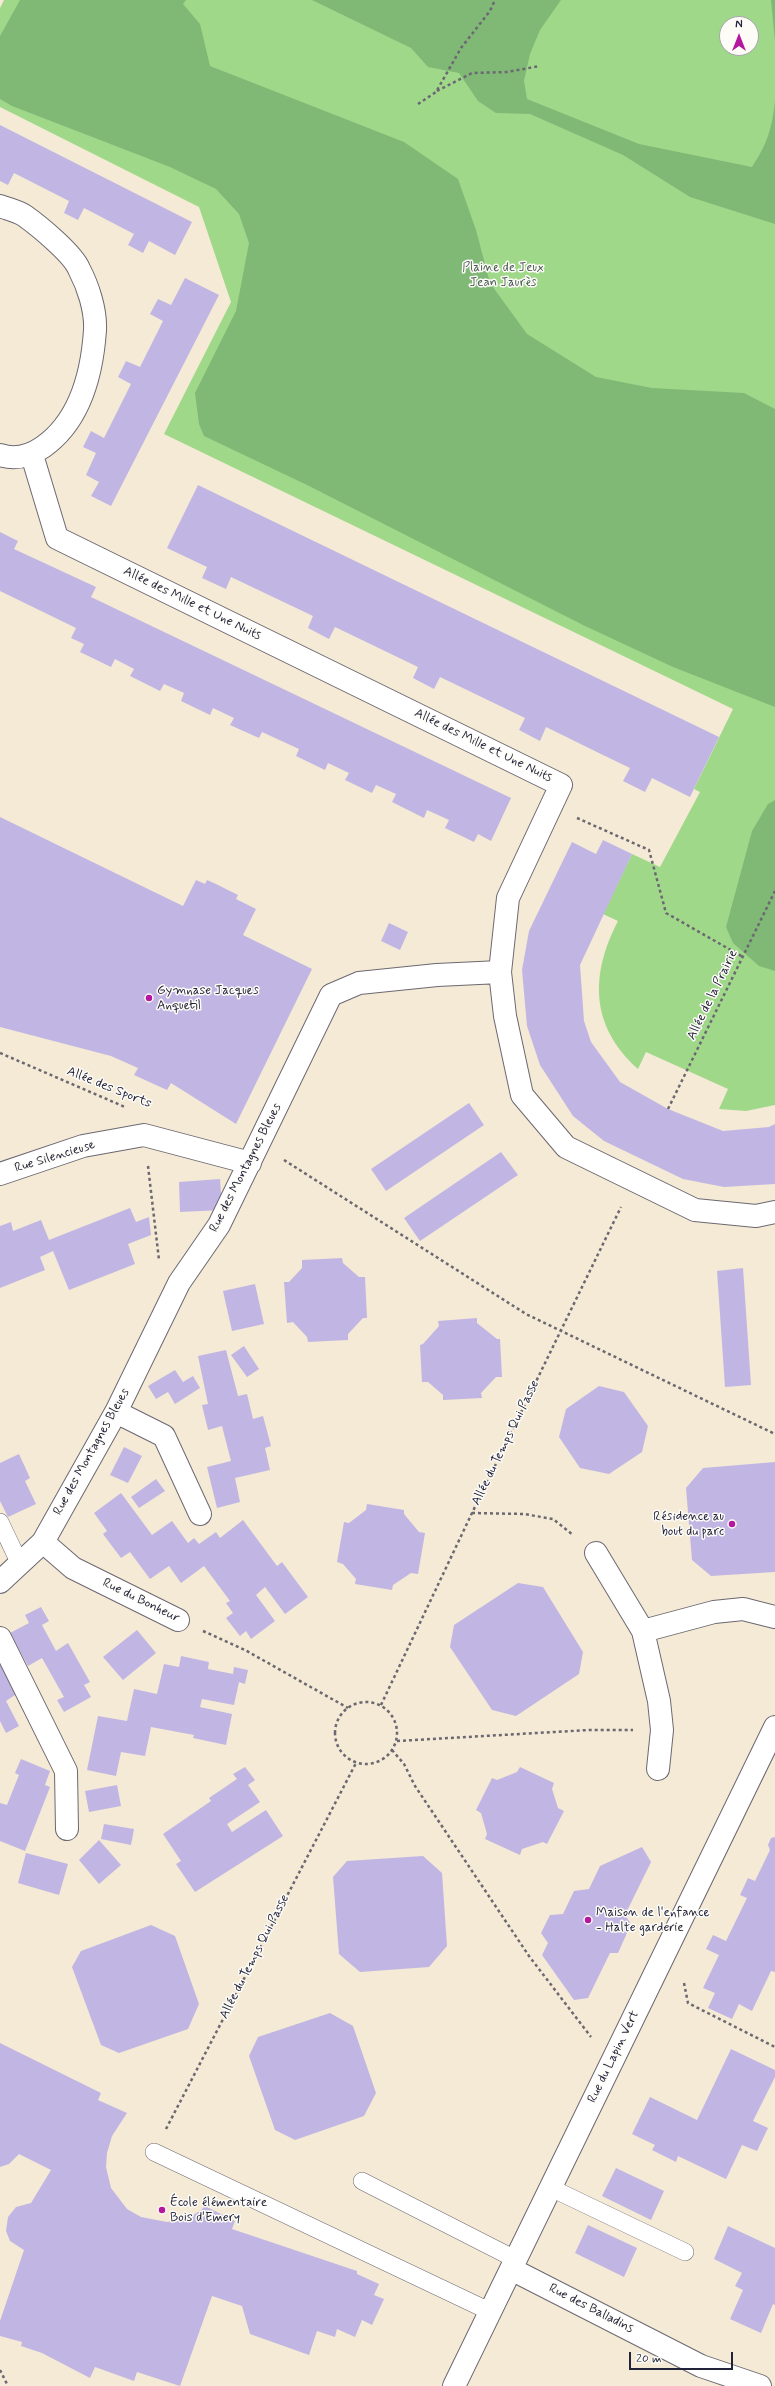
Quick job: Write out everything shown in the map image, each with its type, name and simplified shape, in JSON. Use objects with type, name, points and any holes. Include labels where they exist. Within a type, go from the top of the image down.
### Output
[{"type":"street","points":[[0,206],[24,216],[58,244],[79,267],[89,293],[95,329],[88,378],[75,412],[57,437],[32,455],[7,458],[0,455]]},
{"type":"street","name":"Allée des Mille et Une Nuits","points":[[32,455],[57,538],[561,785],[508,898],[500,972],[504,1016],[522,1095],[566,1147],[634,1182],[695,1210],[756,1216],[775,1212]]},
{"type":"street","name":"Rue des Montagnes Bleues","points":[[0,1582],[43,1542],[116,1412],[179,1282],[220,1225],[331,995],[359,983],[437,975],[500,972]]},
{"type":"street","name":"Rue Silencieuse","points":[[0,1174],[83,1146],[144,1135],[250,1163]]},
{"type":"street","points":[[116,1412],[164,1436],[200,1514]]},
{"type":"street","name":"Rue du Bonheur","points":[[43,1542],[73,1568],[178,1620]]},
{"type":"street","points":[[596,1553],[643,1631],[659,1701],[662,1730],[658,1769]]},
{"type":"street","points":[[643,1631],[714,1612],[743,1608],[775,1617]]},
{"type":"street","points":[[0,1638],[66,1771],[67,1829]]},
{"type":"street","name":"Rue du Lapin Vert","points":[[454,2386],[489,2311],[551,2188],[619,2045],[661,1964],[775,1727]]},
{"type":"street","name":"Rue des Balladins","points":[[513,2264],[701,2366],[760,2386]]},
{"type":"lane","points":[[0,1522],[20,1564]]},
{"type":"lane","points":[[154,2152],[489,2311]]},
{"type":"lane","points":[[362,2182],[513,2264]]},
{"type":"lane","points":[[551,2188],[685,2252]]},
{"type":"path","points":[[436,92],[462,48],[490,12],[495,0]]},
{"type":"path","points":[[418,104],[436,92],[472,73],[507,72],[540,66]]},
{"type":"path","points":[[551,806],[649,850],[666,913],[743,956]]},
{"type":"path","name":"Allée de la Prairie","points":[[668,1109],[775,890]]},
{"type":"path","name":"Allée des Sports","points":[[0,1053],[136,1112],[144,1135]]},
{"type":"path","points":[[144,1135],[160,1269],[163,1277],[179,1282]]},
{"type":"path","points":[[260,1144],[375,1220],[526,1314],[775,1434]]},
{"type":"path","name":"Allée du Temps Qui Passe","points":[[381,1706],[472,1513],[634,1182]]},
{"type":"path","points":[[472,1513],[524,1514],[553,1518],[596,1553]]},
{"type":"path","name":"Rue du Bonheur","points":[[178,1620],[245,1650],[348,1708]]},
{"type":"path","points":[[361,1702],[372,1702],[390,1712],[395,1720],[397,1741],[385,1758],[376,1763],[356,1763],[346,1757],[335,1741],[337,1720],[348,1708],[361,1702]]},
{"type":"path","points":[[397,1741],[589,1730],[662,1730]]},
{"type":"path","points":[[392,1750],[404,1764],[419,1792],[529,1956],[592,2038],[596,2032]]},
{"type":"path","name":"Allée du Temps Qui Passe","points":[[154,2152],[356,1763]]},
{"type":"path","points":[[661,1964],[681,1974],[688,2003],[775,2047]]},
{"type":"path","points":[[0,2370],[8,2386]]},
{"type":"green space","name":"Plaine de Jeux Jean Jaurès","points":[[4,0],[775,0],[775,1105],[746,1111],[719,1109],[728,1089],[646,1052],[638,1069],[622,1053],[611,1035],[603,1018],[600,999],[599,980],[603,961],[609,941],[618,921],[603,914],[632,854],[660,867],[700,792],[694,789],[733,709],[164,434],[231,302],[199,207],[0,107],[0,8]]},
{"type":"green space","points":[[20,0],[186,0],[183,4],[200,24],[210,66],[404,142],[458,179],[476,230],[490,283],[527,334],[596,377],[652,388],[744,393],[775,409],[775,707],[673,667],[585,626],[307,485],[204,436],[199,424],[195,393],[236,311],[249,243],[239,214],[216,189],[170,167],[12,106],[0,99],[0,36]]},
{"type":"green space","points":[[312,0],[561,0],[540,30],[530,54],[524,81],[527,99],[639,144],[752,167],[762,151],[768,136],[775,101],[775,224],[690,197],[623,155],[530,114],[496,113],[478,101],[459,73],[428,67],[411,48]]},
{"type":"green space","points":[[771,0],[775,0],[775,41]]},
{"type":"green space","points":[[775,800],[775,971],[759,966],[733,943],[726,927],[752,831],[768,804]]},
{"type":"building","points":[[0,125],[192,222],[175,255],[149,241],[143,253],[128,245],[134,234],[84,208],[78,220],[64,213],[69,201],[14,173],[8,185],[0,181]]},
{"type":"building","points":[[185,278],[219,295],[111,506],[91,496],[99,482],[86,475],[96,453],[83,447],[91,431],[104,438],[131,384],[118,377],[126,361],[140,367],[163,321],[150,314],[158,299],[171,305]]},
{"type":"building","points":[[198,485],[719,737],[690,797],[652,778],[645,792],[623,781],[630,768],[546,727],[540,741],[519,730],[525,718],[440,677],[434,689],[413,678],[418,667],[335,627],[329,639],[308,628],[313,616],[231,577],[226,589],[202,578],[207,567],[167,548]]},
{"type":"building","points":[[0,532],[18,541],[14,549],[96,587],[91,597],[511,798],[491,841],[478,834],[474,842],[445,828],[449,820],[427,810],[424,818],[392,802],[396,794],[376,785],[372,793],[345,780],[349,773],[328,763],[325,770],[296,756],[299,749],[262,732],[259,738],[230,725],[234,718],[213,708],[210,715],[181,701],[184,693],[164,684],[160,691],[130,676],[134,669],[115,659],[111,667],[80,652],[84,644],[71,638],[76,628],[0,591]]},
{"type":"building","name":"Gymnase Jacques Anquetil","points":[[0,817],[183,906],[196,880],[205,884],[207,880],[216,884],[238,895],[236,899],[256,909],[243,935],[312,969],[236,1124],[171,1083],[167,1090],[134,1075],[138,1068],[111,1056],[0,1027]]},
{"type":"building","points":[[603,840],[632,854],[580,965],[584,1021],[591,1042],[620,1082],[668,1109],[723,1131],[769,1127],[775,1124],[775,1184],[724,1187],[683,1179],[604,1141],[573,1116],[540,1065],[527,1026],[522,970],[529,931],[572,842],[596,854]]},
{"type":"building","points":[[389,923],[408,932],[400,950],[381,941]]},
{"type":"building","points":[[469,1103],[484,1125],[386,1191],[371,1169]]},
{"type":"building","points":[[501,1152],[518,1175],[420,1241],[404,1218]]},
{"type":"building","points":[[220,1179],[222,1210],[180,1212],[179,1182]]},
{"type":"building","points":[[130,1208],[136,1222],[149,1217],[151,1235],[128,1244],[135,1264],[69,1290],[53,1251],[40,1257],[45,1270],[0,1288],[0,1226],[11,1222],[13,1231],[41,1220],[49,1240]]},
{"type":"building","points":[[342,1258],[343,1263],[359,1277],[365,1277],[367,1318],[363,1318],[348,1334],[348,1340],[308,1342],[307,1337],[293,1322],[287,1323],[284,1282],[289,1282],[302,1268],[302,1260]]},
{"type":"building","points":[[743,1268],[751,1385],[725,1387],[717,1271]]},
{"type":"building","points":[[255,1284],[264,1324],[232,1331],[223,1291]]},
{"type":"building","points":[[477,1318],[477,1323],[497,1339],[500,1339],[502,1377],[496,1377],[481,1393],[482,1398],[443,1400],[443,1395],[428,1382],[422,1382],[420,1345],[423,1344],[439,1326],[438,1321]]},
{"type":"building","points":[[244,1346],[259,1369],[247,1377],[231,1355]]},
{"type":"building","points":[[226,1350],[238,1396],[247,1394],[253,1419],[263,1416],[271,1446],[265,1448],[270,1470],[235,1478],[240,1502],[217,1508],[207,1467],[231,1461],[222,1426],[208,1430],[202,1405],[208,1404],[198,1356]]},
{"type":"building","points":[[175,1370],[183,1382],[193,1376],[200,1388],[175,1404],[168,1392],[156,1399],[148,1386]]},
{"type":"building","points":[[599,1386],[624,1392],[648,1426],[642,1452],[609,1474],[580,1468],[559,1437],[566,1409]]},
{"type":"building","points":[[124,1447],[142,1456],[128,1483],[110,1475]]},
{"type":"building","points":[[19,1454],[30,1478],[25,1481],[36,1504],[8,1517],[0,1501],[0,1463]]},
{"type":"building","name":"Résidence au bout du parc","points":[[775,1462],[775,1572],[711,1576],[692,1560],[686,1488],[703,1468]]},
{"type":"building","points":[[156,1479],[165,1491],[139,1508],[131,1497]]},
{"type":"building","points":[[121,1493],[152,1535],[172,1521],[188,1543],[194,1538],[199,1544],[216,1532],[220,1538],[243,1520],[277,1566],[282,1562],[308,1597],[285,1614],[265,1587],[256,1595],[275,1621],[251,1639],[246,1631],[240,1636],[226,1618],[233,1613],[226,1603],[230,1601],[204,1566],[181,1583],[169,1566],[150,1579],[130,1552],[121,1558],[103,1534],[107,1531],[94,1513]]},
{"type":"building","points":[[367,1504],[404,1510],[404,1514],[419,1532],[425,1533],[418,1574],[411,1573],[393,1585],[392,1590],[355,1584],[356,1579],[343,1564],[337,1562],[344,1522],[349,1523],[366,1510]]},
{"type":"building","points":[[518,1583],[543,1587],[583,1652],[579,1674],[516,1716],[492,1710],[450,1647],[454,1625]]},
{"type":"building","points":[[41,1607],[49,1621],[42,1625],[56,1651],[68,1643],[90,1682],[84,1685],[91,1697],[64,1712],[57,1700],[64,1697],[42,1658],[28,1666],[10,1633],[29,1623],[25,1615]]},
{"type":"building","points":[[137,1630],[156,1653],[123,1680],[103,1657]]},
{"type":"building","points":[[181,1656],[209,1662],[208,1669],[233,1674],[234,1667],[248,1670],[245,1684],[239,1682],[234,1705],[202,1699],[200,1707],[232,1714],[226,1745],[193,1738],[194,1735],[151,1727],[145,1756],[121,1752],[116,1776],[87,1770],[98,1716],[127,1721],[134,1689],[157,1694],[164,1664],[179,1667]]},
{"type":"building","points":[[0,1662],[18,1693],[6,1701],[19,1726],[6,1733],[0,1721]]},
{"type":"building","points":[[21,1759],[50,1771],[45,1785],[50,1787],[25,1851],[0,1841],[0,1803],[7,1805],[19,1775],[15,1773]]},
{"type":"building","points":[[245,1767],[255,1780],[248,1785],[260,1802],[227,1824],[232,1832],[266,1810],[283,1836],[195,1892],[176,1864],[181,1861],[163,1834],[211,1801],[209,1798],[237,1779],[233,1774]]},
{"type":"building","points":[[520,1767],[554,1783],[552,1789],[558,1808],[564,1811],[547,1844],[543,1842],[522,1849],[520,1855],[485,1839],[487,1834],[481,1813],[476,1810],[492,1778],[497,1780],[517,1772]]},
{"type":"building","points":[[117,1785],[121,1806],[89,1812],[85,1791]]},
{"type":"building","points":[[104,1824],[134,1829],[131,1845],[101,1839]]},
{"type":"building","points":[[775,1837],[775,1972],[771,1971],[752,2011],[739,2004],[732,2019],[708,2008],[715,1993],[703,1988],[719,1955],[706,1949],[713,1935],[726,1941],[747,1898],[740,1895],[748,1878],[755,1881],[770,1850],[768,1845],[771,1838]]},
{"type":"building","points":[[99,1840],[121,1865],[99,1884],[79,1860]]},
{"type":"building","name":"Maison de l'enfance - Halte garderie","points":[[642,1847],[651,1862],[625,1915],[631,1924],[618,1953],[610,1953],[588,1998],[574,2000],[542,1955],[548,1943],[541,1933],[550,1915],[563,1914],[574,1891],[589,1889],[600,1866]]},
{"type":"building","points":[[26,1853],[68,1864],[59,1895],[18,1883]]},
{"type":"building","points":[[423,1856],[442,1873],[447,1946],[429,1967],[360,1972],[339,1954],[333,1877],[347,1861]]},
{"type":"building","points":[[151,1925],[175,1936],[199,2004],[188,2029],[119,2053],[101,2045],[72,1967],[81,1951]]},
{"type":"building","points":[[330,2013],[353,2026],[376,2093],[364,2116],[295,2140],[275,2130],[249,2056],[258,2037]]},
{"type":"building","points":[[0,2043],[101,2093],[98,2100],[127,2113],[112,2136],[107,2153],[106,2167],[111,2188],[127,2209],[141,2217],[167,2222],[186,2219],[200,2211],[205,2206],[235,2221],[232,2229],[357,2271],[357,2274],[379,2284],[374,2295],[384,2299],[372,2325],[362,2320],[355,2337],[337,2329],[335,2337],[317,2331],[309,2355],[250,2334],[242,2306],[212,2296],[180,2386],[137,2372],[134,2381],[95,2367],[90,2378],[42,2353],[21,2346],[22,2342],[0,2336],[0,2321],[24,2250],[10,2241],[6,2231],[8,2217],[16,2207],[31,2203],[51,2170],[19,2154],[9,2164],[0,2167]]},
{"type":"building","points":[[731,2049],[775,2070],[775,2077],[753,2121],[768,2128],[757,2151],[742,2145],[726,2179],[678,2156],[676,2162],[652,2150],[655,2145],[632,2134],[650,2097],[697,2120]]},
{"type":"building","points":[[616,2168],[664,2191],[651,2220],[602,2196]]},
{"type":"building","points":[[588,2225],[637,2248],[624,2277],[575,2253]]},
{"type":"building","points":[[728,2226],[775,2248],[775,2305],[773,2304],[761,2333],[730,2319],[743,2290],[735,2286],[742,2273],[714,2259]]},
{"type":"place","name":"Gymnase Jacques Anquetil","points":[[149,998]]},
{"type":"place","name":"Résidence au bout du parc","points":[[732,1524]]},
{"type":"place","name":"Maison de l'enfance - Halte garderie","points":[[588,1920]]},
{"type":"place","name":"École élémentaire Bois d'Emery","points":[[162,2210]]}]
